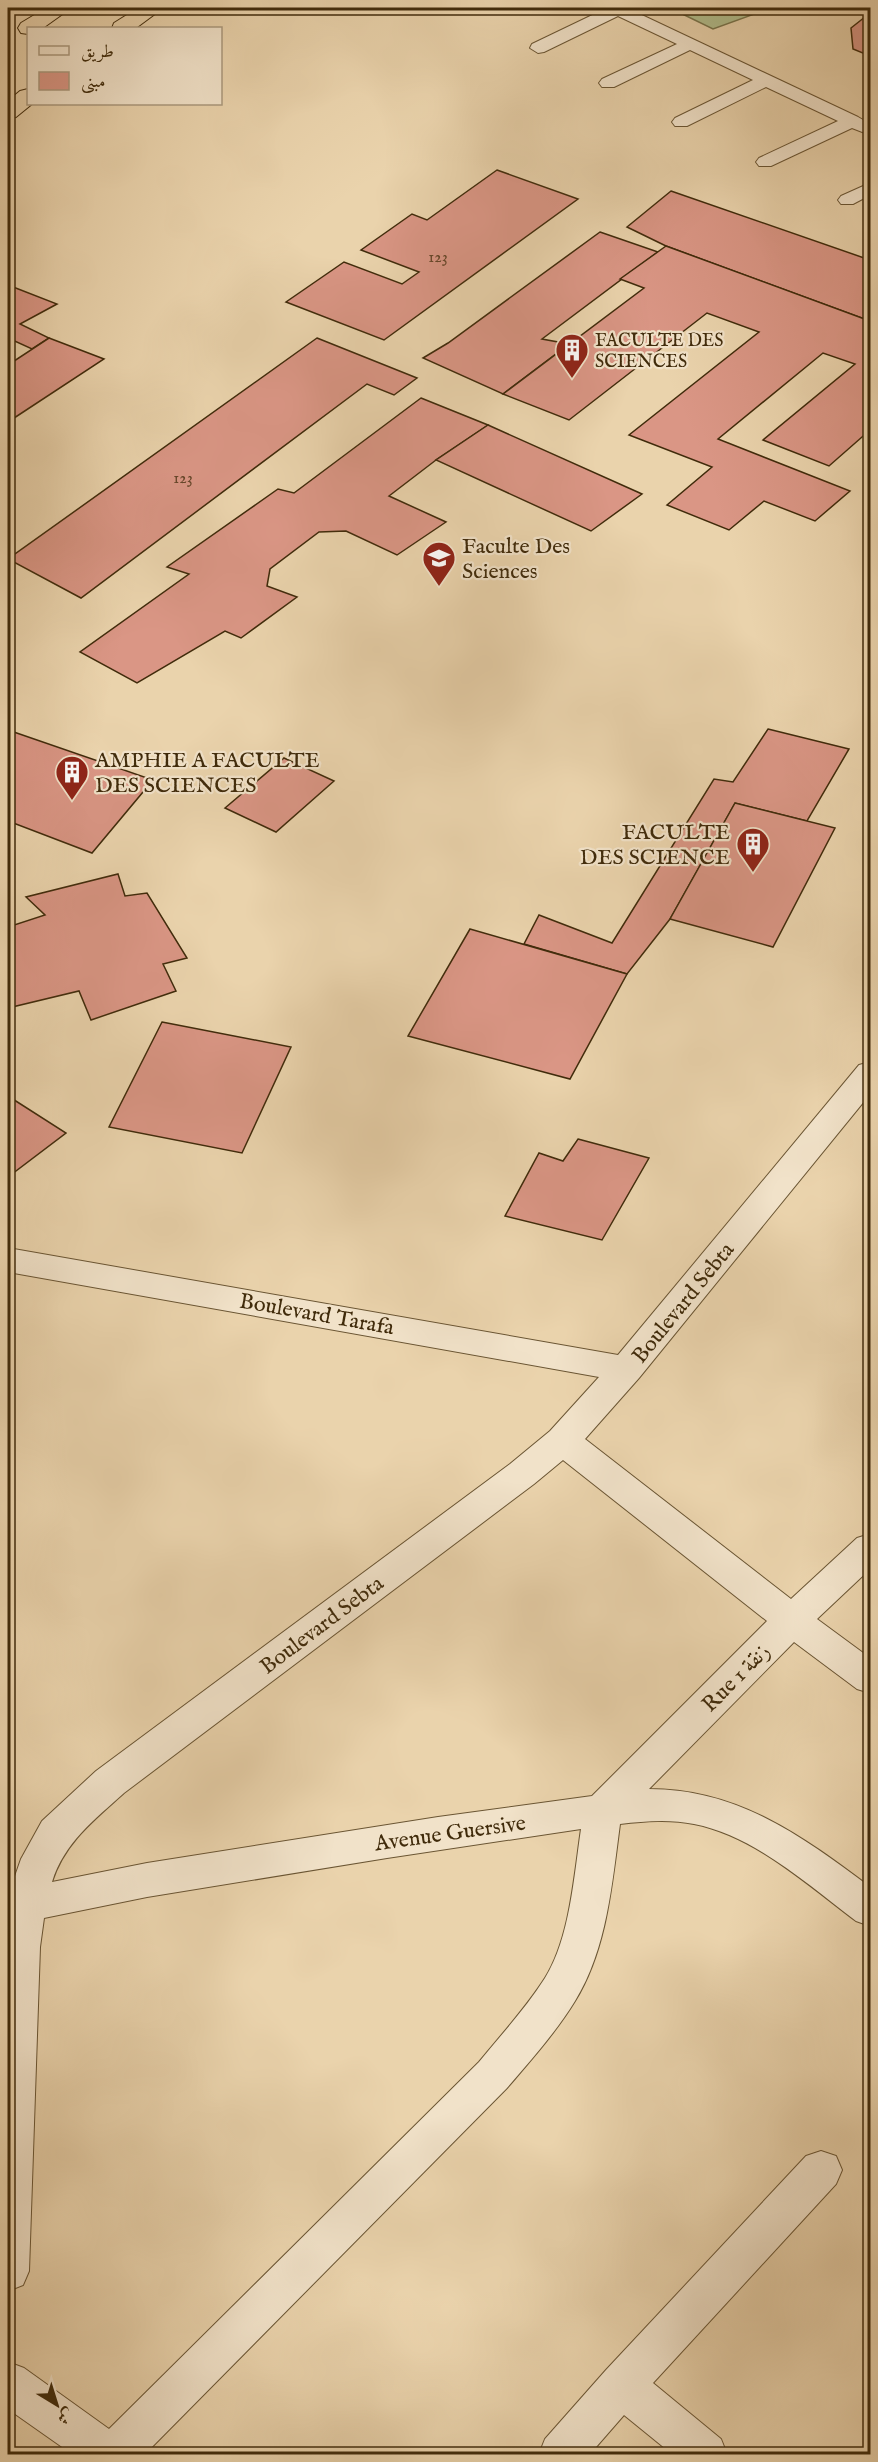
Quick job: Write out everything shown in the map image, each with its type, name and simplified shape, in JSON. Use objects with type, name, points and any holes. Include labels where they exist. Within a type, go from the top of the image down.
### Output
[{"type":"highway","points":[[32,27],[60,8]]},
{"type":"highway","points":[[124,27],[152,8]]},
{"type":"highway","points":[[8,111],[27,97]]},
{"type":"street","name":"Boulevard Sebta","points":[[8,2271],[20,1947],[16,1909],[39,1861],[56,1834],[110,1782],[522,1474],[562,1440],[627,1369],[870,1073]]},
{"type":"street","name":"Boulevard Tarafa","points":[[8,1260],[627,1369]]},
{"type":"street","points":[[562,1440],[870,1678]]},
{"type":"street","name":"Rue 1 زنقة","points":[[603,1810],[792,1620],[870,1548]]},
{"type":"street","name":"Avenue Guersive","points":[[16,1909],[120,1884],[405,1837],[646,1805],[675,1805],[699,1809],[727,1818],[768,1838],[809,1863],[870,1909]]},
{"type":"street","points":[[115,2454],[493,2075],[528,2033],[561,1988],[580,1944],[593,1882],[603,1810]]},
{"type":"street","points":[[561,2454],[821,2170]]},
{"type":"street","points":[[8,2383],[108,2454]]},
{"type":"street","points":[[622,2385],[705,2454]]},
{"type":"lane","points":[[538,48],[617,8],[870,130]]},
{"type":"lane","points":[[608,83],[690,44]]},
{"type":"lane","points":[[681,122],[767,80]]},
{"type":"lane","points":[[765,162],[852,121]]},
{"type":"lane","points":[[847,200],[870,188]]},
{"type":"green space","points":[[670,8],[771,8],[713,29]]},
{"type":"building","points":[[870,13],[870,56],[853,49],[851,28]]},
{"type":"building","points":[[497,170],[578,199],[384,340],[286,302],[344,262],[402,284],[419,272],[361,250],[412,214],[427,220]]},
{"type":"building","points":[[671,191],[870,260],[870,321],[666,246],[627,227]]},
{"type":"building","points":[[600,232],[658,252],[542,339],[569,344],[503,394],[423,358],[448,343]]},
{"type":"building","name":"FACULTE DES SCIENCES","points":[[666,246],[870,321],[870,430],[829,466],[763,440],[855,364],[823,353],[718,439],[850,491],[815,521],[764,501],[729,530],[667,505],[712,467],[629,435],[759,332],[707,313],[569,420],[503,394],[644,288],[620,279]]},
{"type":"building","points":[[8,285],[57,304],[20,324],[49,338],[32,349],[8,338]]},
{"type":"building","points":[[49,338],[104,359],[8,422],[8,365]]},
{"type":"building","points":[[317,338],[417,378],[394,395],[367,384],[81,598],[8,559]]},
{"type":"building","points":[[421,398],[488,425],[436,460],[389,496],[446,522],[397,555],[346,531],[319,532],[270,569],[267,586],[297,597],[241,638],[225,631],[137,683],[80,652],[189,574],[167,567],[278,489],[294,493]]},
{"type":"building","points":[[488,425],[642,494],[591,531],[436,460]]},
{"type":"building","points":[[768,729],[849,749],[807,821],[735,803],[670,919],[627,974],[524,944],[539,915],[612,943],[714,779],[733,782]]},
{"type":"building","name":"AMPHIE A FACULTE DES SCIENCES","points":[[8,730],[153,780],[92,853],[8,821]]},
{"type":"building","points":[[284,758],[334,781],[276,832],[225,808]]},
{"type":"building","name":"FACULTE DES SCIENCE","points":[[735,803],[835,828],[773,947],[670,919]]},
{"type":"building","points":[[118,874],[125,896],[147,893],[187,958],[163,964],[176,991],[91,1020],[79,991],[8,1008],[8,927],[45,915],[26,897]]},
{"type":"building","points":[[470,929],[627,974],[570,1079],[408,1036]]},
{"type":"building","points":[[162,1022],[291,1047],[242,1153],[109,1127]]},
{"type":"building","points":[[8,1096],[66,1133],[8,1177]]},
{"type":"building","points":[[578,1139],[649,1158],[602,1240],[505,1216],[539,1153],[563,1161]]},
{"type":"place","name":"FACULTE DES SCIENCES","points":[[572,379]]},
{"type":"place","name":"Faculte Des Sciences","points":[[439,587]]},
{"type":"place","name":"AMPHIE A FACULTE DES SCIENCES","points":[[72,801]]},
{"type":"place","name":"FACULTE DES SCIENCE","points":[[753,873]]}]
